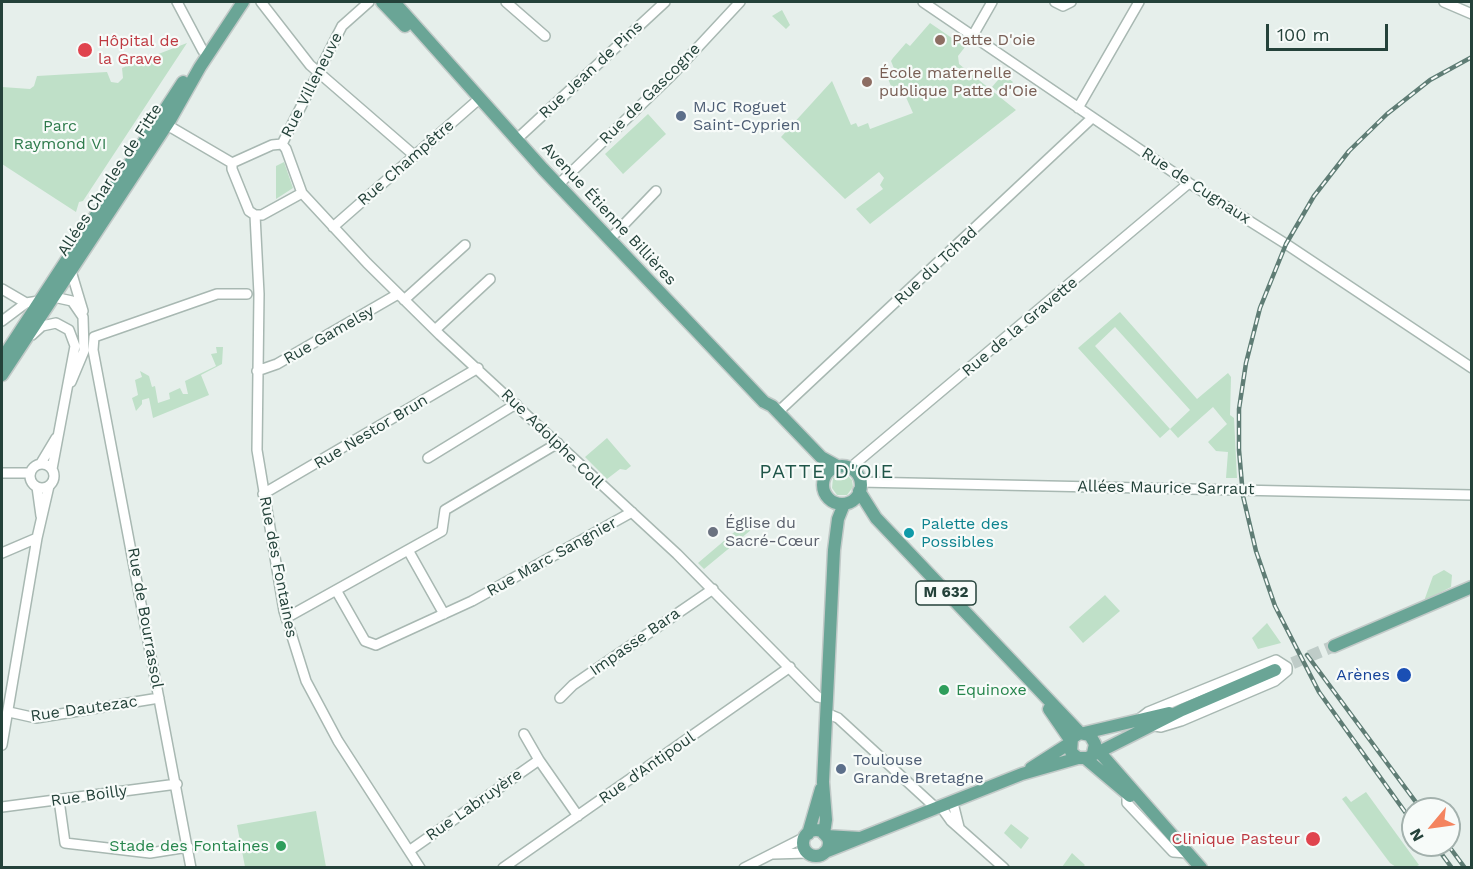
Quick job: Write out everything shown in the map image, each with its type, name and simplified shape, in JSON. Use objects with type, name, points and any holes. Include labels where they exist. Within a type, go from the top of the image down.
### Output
[{"type":"main road","name":"Allées Charles de Fitte","points":[[2,359],[40,299],[162,122],[184,95],[243,2]]},
{"type":"main road","points":[[184,95],[249,2]]},
{"type":"main road","name":"Avenue Étienne Billières","points":[[382,2],[410,31],[431,47]]},
{"type":"main road","name":"Avenue Étienne Billières","points":[[393,2],[431,47],[558,185],[764,402],[778,412],[820,457],[844,467]]},
{"type":"main road","name":"Allées Charles de Fitte","points":[[2,375],[55,296],[233,4]]},
{"type":"main road","name":"Avenue Étienne Billières","points":[[764,402],[767,411],[818,467],[824,481]]},
{"type":"main road","points":[[824,858],[829,844],[825,835],[823,782],[834,550],[838,519],[846,504],[860,487],[844,467],[829,472],[824,481],[834,550]]},
{"type":"main road","name":"M 632","points":[[860,487],[876,518],[1040,693],[1076,737]]},
{"type":"main road","points":[[827,497],[835,502],[846,504]]},
{"type":"main road","name":"M 632","points":[[846,504],[876,518]]},
{"type":"main road","points":[[1334,646],[1472,587]]},
{"type":"main road","points":[[808,854],[824,858],[867,837],[1022,774],[1090,753],[1155,726],[1182,710],[1275,670]]},
{"type":"main road","points":[[1022,774],[1076,737],[1182,710]]},
{"type":"main road","points":[[1076,737],[1093,738],[1090,753]]},
{"type":"main road","points":[[1076,737],[1071,752],[1090,753],[1150,812],[1200,867]]},
{"type":"main road","points":[[1090,753],[1127,794],[1150,812]]},
{"type":"main road","points":[[812,867],[804,845],[823,782]]},
{"type":"main road","points":[[806,836],[814,831],[825,835],[867,837]]},
{"type":"street","points":[[177,2],[203,51]]},
{"type":"street","points":[[261,2],[310,65],[415,156]]},
{"type":"street","name":"Rue Villeneuve","points":[[282,144],[342,26],[369,2]]},
{"type":"street","points":[[506,2],[545,36]]},
{"type":"street","name":"Rue Jean de Pins","points":[[516,139],[665,2]]},
{"type":"street","name":"Rue de Gascogne","points":[[558,185],[673,74],[740,2]]},
{"type":"street","name":"Rue de Cugnaux","points":[[922,2],[1092,118],[1472,368]]},
{"type":"street","points":[[972,37],[992,2]]},
{"type":"street","points":[[1054,2],[1063,6],[1071,2]]},
{"type":"street","points":[[1078,108],[1139,2]]},
{"type":"street","points":[[1444,2],[1472,14]]},
{"type":"street","name":"Rue Champêtre","points":[[333,226],[479,99]]},
{"type":"street","name":"Rue du Tchad","points":[[778,412],[1092,118]]},
{"type":"street","points":[[162,122],[232,163]]},
{"type":"street","points":[[282,144],[286,149],[302,193],[262,215],[255,215],[249,211],[232,170],[232,163],[282,144]]},
{"type":"street","name":"Rue de la Gravette","points":[[844,467],[1190,183]]},
{"type":"street","points":[[610,238],[656,191]]},
{"type":"street","name":"Rue Adolphe Coll","points":[[302,193],[401,297],[713,589],[818,697],[826,693]]},
{"type":"street","name":"Rue des Fontaines","points":[[255,215],[259,294],[257,305],[257,450],[286,618],[306,681],[338,741],[420,867]]},
{"type":"street","name":"Rue Gamelsy","points":[[257,371],[277,364],[401,297],[465,245]]},
{"type":"street","points":[[66,392],[84,351],[85,328],[80,296],[70,271]]},
{"type":"street","points":[[435,330],[490,279]]},
{"type":"street","points":[[85,328],[94,337],[217,294],[247,294],[257,283]]},
{"type":"street","points":[[2,290],[26,303]]},
{"type":"street","points":[[2,290],[7,297],[10,313]]},
{"type":"street","points":[[247,294],[257,305]]},
{"type":"street","points":[[2,321],[26,303],[55,296],[72,300],[83,316]]},
{"type":"street","points":[[2,745],[41,521],[49,486],[54,480],[52,469],[75,346],[69,330],[61,324],[53,323],[42,326],[34,334],[27,336]]},
{"type":"street","name":"Rue de Bourrassol","points":[[94,337],[92,344],[96,370],[177,784],[191,867]]},
{"type":"street","name":"Rue Nestor Brun","points":[[263,494],[478,368]]},
{"type":"street","points":[[73,377],[96,370]]},
{"type":"street","points":[[428,458],[516,404]]},
{"type":"street","points":[[41,521],[37,487],[30,480],[30,473],[33,466],[41,463],[58,434]]},
{"type":"street","points":[[286,618],[442,531],[445,510],[558,443]]},
{"type":"street","points":[[41,463],[52,469]]},
{"type":"street","points":[[2,473],[30,473]]},
{"type":"street","points":[[37,487],[49,486]]},
{"type":"street","name":"Allées Maurice Sarraut","points":[[860,487],[1472,495]]},
{"type":"street","name":"Rue Marc Sangnier","points":[[336,591],[365,640],[370,645],[376,645],[472,601],[632,512]]},
{"type":"street","points":[[2,553],[38,538]]},
{"type":"street","points":[[408,550],[444,614]]},
{"type":"street","name":"Impasse Bara","points":[[560,698],[573,685],[713,589]]},
{"type":"street","points":[[1137,720],[1148,712],[1276,660],[1287,667],[1287,671],[1275,681],[1181,721],[1161,727],[1155,726]]},
{"type":"street","name":"Rue d'Antipoul","points":[[503,867],[790,667]]},
{"type":"street","name":"Rue Dautezac","points":[[9,712],[36,718],[159,698]]},
{"type":"street","points":[[826,713],[838,718],[944,806],[960,828],[1005,867]]},
{"type":"street","name":"Rue Labruyère","points":[[524,734],[578,816]]},
{"type":"street","name":"Rue Labruyère","points":[[409,851],[539,760]]},
{"type":"street","name":"Rue Boilly","points":[[2,807],[177,784]]},
{"type":"street","points":[[1127,794],[1127,803],[1173,852],[1187,853]]},
{"type":"street","points":[[59,800],[65,843],[150,852],[188,847]]},
{"type":"street","points":[[744,867],[806,836]]},
{"type":"street","points":[[773,854],[808,854]]},
{"type":"green space","points":[[782,10],[790,25],[786,29],[772,16]]},
{"type":"green space","points":[[930,23],[965,47],[958,56],[959,64],[1016,110],[870,224],[856,209],[883,189],[880,185],[884,178],[879,172],[845,199],[781,137],[832,81],[851,125],[856,123],[858,127],[868,123],[870,129],[913,113],[905,95],[896,98],[886,74],[895,71],[891,61],[893,58],[906,43],[910,46]]},
{"type":"green space","name":"Parc Raymond VI","points":[[187,43],[83,201],[79,202],[76,212],[2,164],[2,87],[30,89],[34,86],[37,76],[107,72],[111,82],[118,83],[123,78],[122,68]]},
{"type":"green space","points":[[1003,74],[1013,82],[1002,95],[992,87]]},
{"type":"green space","points":[[648,114],[666,134],[623,174],[605,154]]},
{"type":"green space","points":[[284,162],[293,188],[276,199],[276,166]]},
{"type":"green space","points":[[1120,312],[1197,399],[1228,373],[1231,377],[1230,415],[1234,418],[1237,478],[1226,478],[1228,452],[1216,451],[1208,442],[1227,424],[1213,407],[1178,438],[1170,429],[1160,438],[1078,348]],"holes":[[[1115,327],[1190,410],[1170,429],[1095,346]]]},
{"type":"green space","points":[[216,347],[223,347],[222,364],[201,375],[209,395],[153,418],[149,398],[142,400],[142,404],[136,411],[132,398],[138,395],[135,380],[142,377],[140,371],[149,376],[152,387],[155,386],[158,403],[170,399],[169,393],[180,388],[183,394],[188,394],[185,381],[216,366],[211,354],[217,353]]},
{"type":"green space","points":[[607,438],[631,466],[626,470],[620,469],[607,479],[585,457]]},
{"type":"green space","points":[[847,475],[852,480],[853,487],[847,495],[837,495],[832,488],[833,478]]},
{"type":"green space","points":[[752,517],[758,524],[704,569],[698,563]]},
{"type":"green space","points":[[1444,570],[1452,575],[1451,587],[1424,601],[1433,576]]},
{"type":"green space","points":[[1105,595],[1120,611],[1083,643],[1069,627]]},
{"type":"green space","points":[[1267,623],[1281,643],[1258,649],[1252,638]]},
{"type":"green space","points":[[1366,792],[1401,840],[1401,857],[1413,857],[1419,865],[1396,867],[1390,863],[1342,799],[1346,796],[1351,802]]},
{"type":"green space","name":"Stade des Fontaines","points":[[316,811],[326,867],[245,867],[237,825]]},
{"type":"green space","points":[[1011,824],[1029,838],[1021,849],[1004,833]]},
{"type":"green space","points":[[1072,853],[1085,865],[1083,867],[1062,867]]},
{"type":"tunnel","points":[[1276,670],[1334,646]]},
{"type":"railway","points":[[1401,806],[1319,692],[1275,606],[1256,551],[1243,496],[1239,450],[1239,409],[1246,363],[1260,308],[1286,244],[1314,196],[1349,151],[1387,114],[1430,80],[1472,57]]},
{"type":"railway","points":[[1307,655],[1412,797]]},
{"type":"railway","points":[[1444,857],[1452,868]]},
{"type":"railway","points":[[1457,857],[1465,868]]},
{"type":"place","name":"Patte D'oie","points":[[940,40]]},
{"type":"place","name":"Hôpital de la Grave","points":[[85,50]]},
{"type":"place","name":"École maternelle publique Patte d'Oie","points":[[867,82]]},
{"type":"place","name":"MJC Roguet Saint-Cyprien","points":[[681,116]]},
{"type":"place","name":"Église du Sacré-Cœur","points":[[713,532]]},
{"type":"place","name":"Palette des Possibles","points":[[909,533]]},
{"type":"place","name":"Arènes","points":[[1404,675]]},
{"type":"place","name":"Equinoxe","points":[[944,690]]},
{"type":"place","name":"Toulouse Grande Bretagne","points":[[841,769]]},
{"type":"place","name":"Clinique Pasteur","points":[[1313,839]]},
{"type":"place","name":"Stade des Fontaines","points":[[281,846]]},
{"type":"district","name":"PATTE D'OIE","points":[[827,472]]}]
